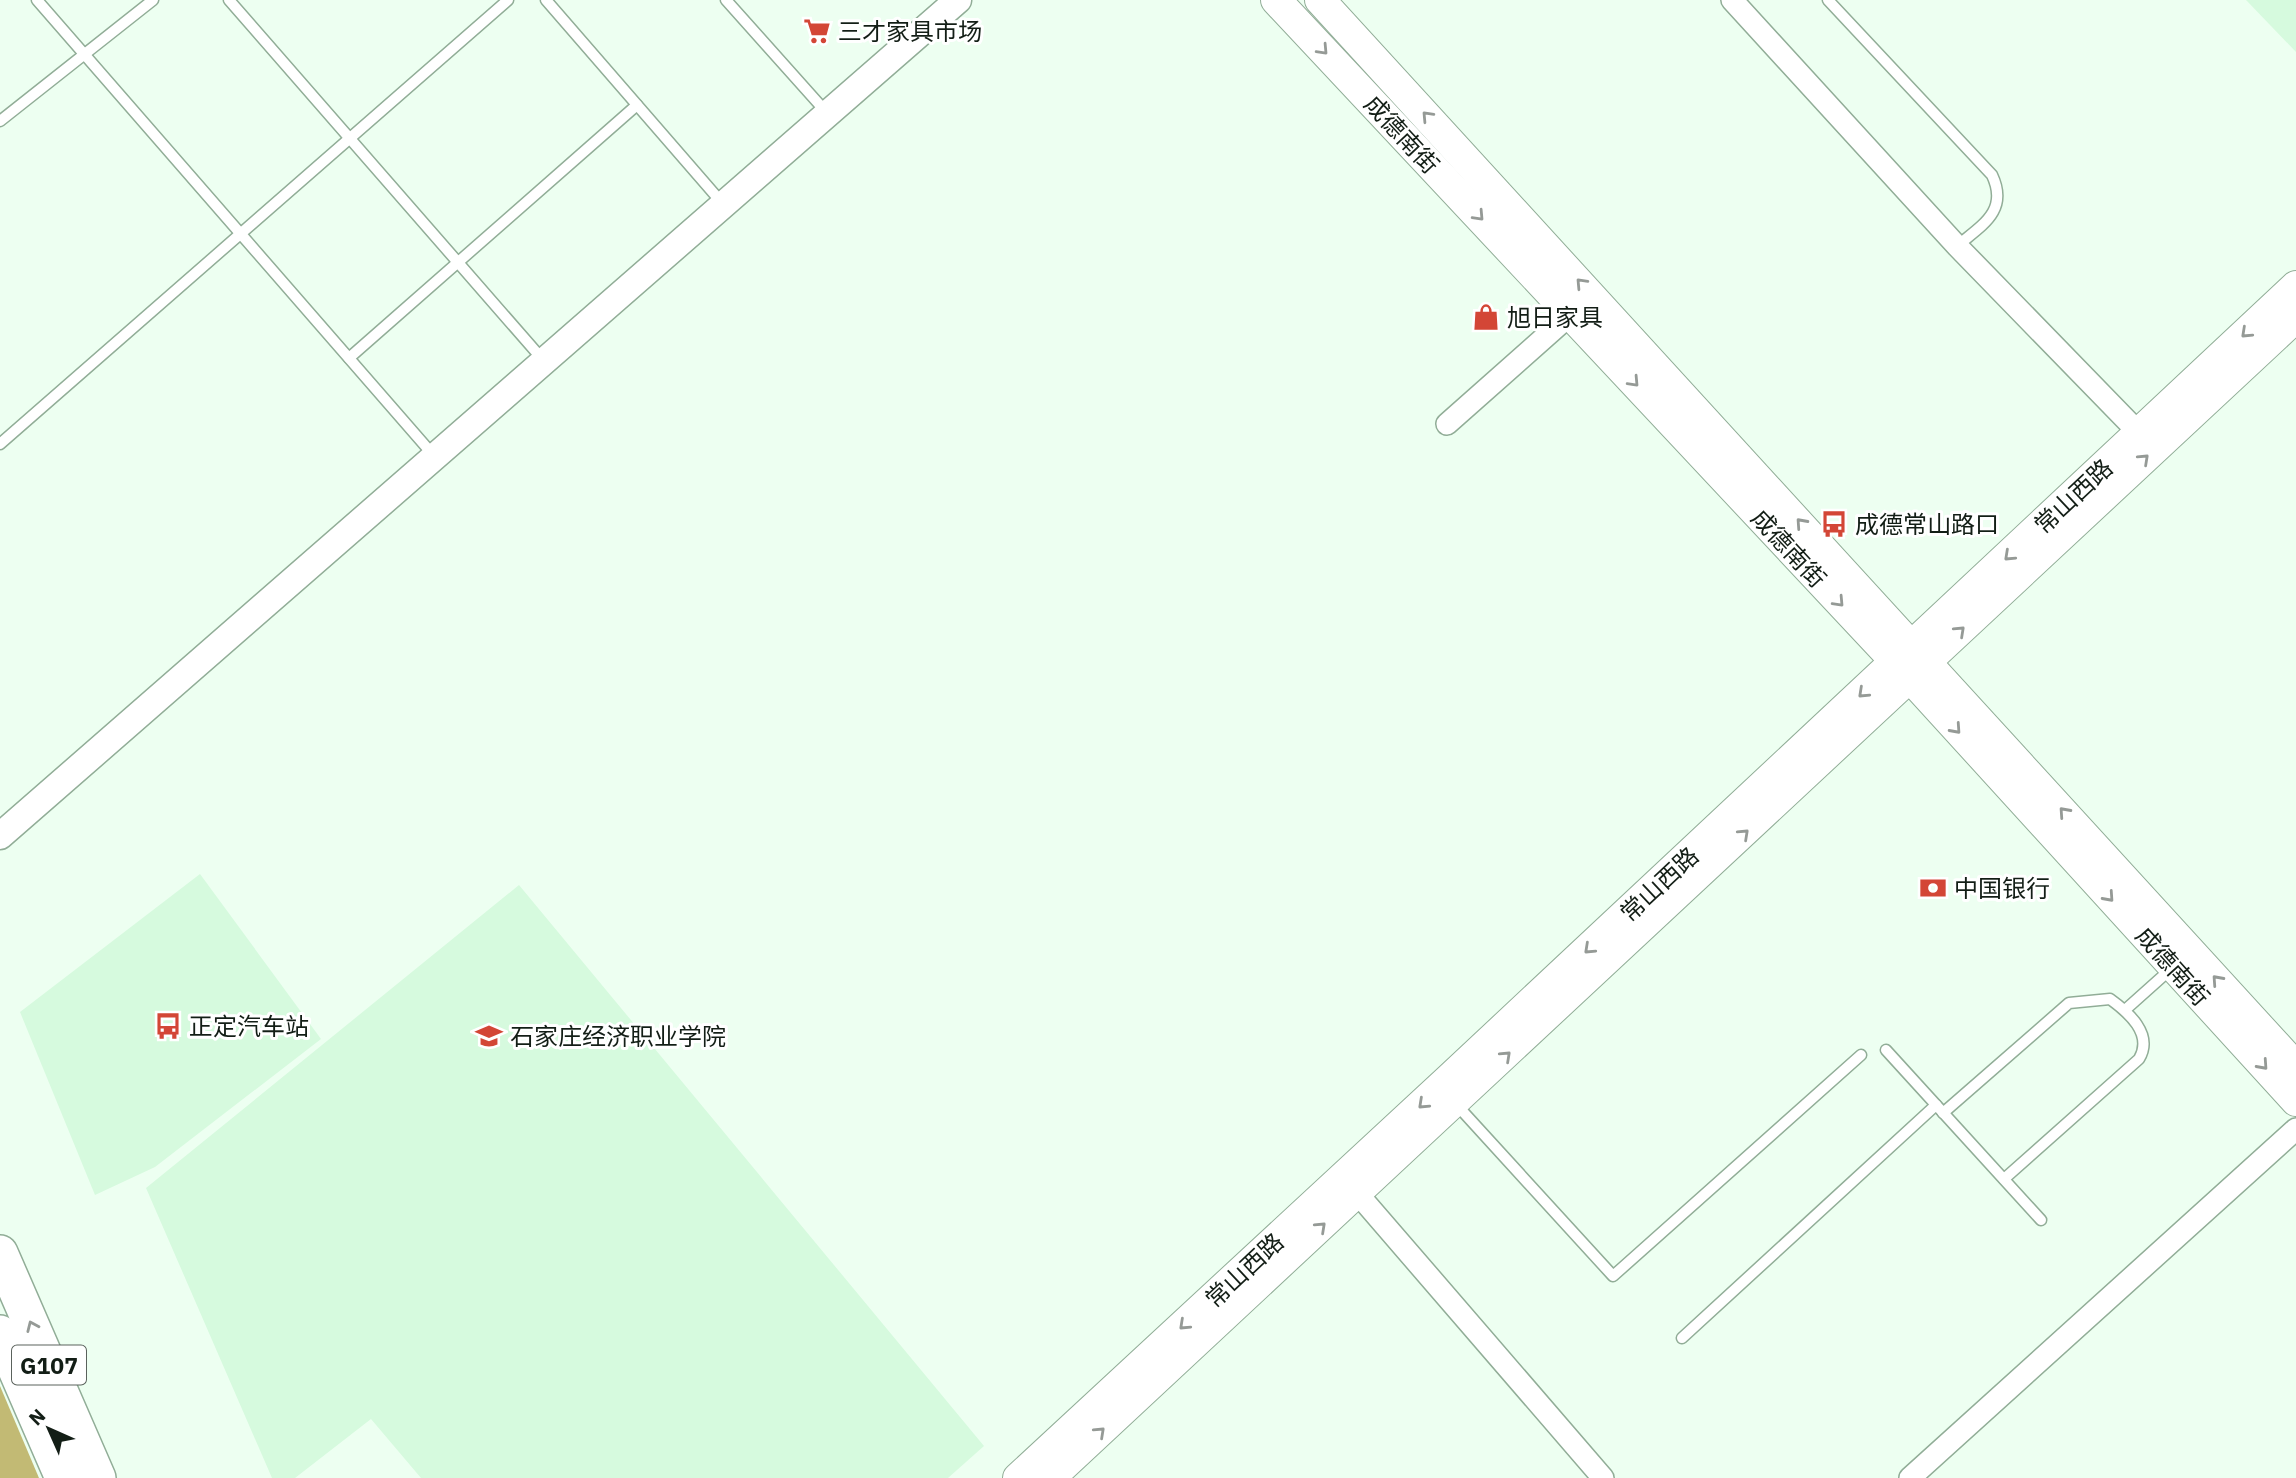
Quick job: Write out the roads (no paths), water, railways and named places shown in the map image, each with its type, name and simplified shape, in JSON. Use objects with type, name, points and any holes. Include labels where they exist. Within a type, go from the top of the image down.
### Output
[{"type":"highway","name":"G107","points":[[0,1253],[98,1478]]},
{"type":"highway","name":"G107","points":[[0,1333],[63,1478]]},
{"type":"main road","name":"成德南街","points":[[1276,0],[1571,314],[1911,662],[2296,1067]]},
{"type":"main road","name":"成德南街","points":[[1320,0],[1911,662],[2174,967],[2296,1101]]},
{"type":"main road","name":"常山西路","points":[[1050,1478],[1455,1103],[1911,662],[2140,434],[2296,286]]},
{"type":"main road","name":"常山西路","points":[[1018,1478],[1911,662],[2296,317]]},
{"type":"street","points":[[0,836],[958,0]]},
{"type":"street","points":[[1732,0],[1957,246],[2140,434]]},
{"type":"street","points":[[1447,424],[1571,314]]},
{"type":"street","points":[[1910,1478],[2296,1129]]},
{"type":"street","points":[[1357,1193],[1603,1478]]},
{"type":"lane","points":[[37,0],[435,457]]},
{"type":"lane","points":[[0,121],[153,0]]},
{"type":"lane","points":[[229,0],[544,361]]},
{"type":"lane","points":[[0,444],[508,0]]},
{"type":"lane","points":[[546,0],[723,205]]},
{"type":"lane","points":[[726,0],[828,114]]},
{"type":"lane","points":[[1828,0],[1992,175],[2000,191],[1998,205],[1986,222],[1957,246]]},
{"type":"lane","points":[[349,358],[637,105]]},
{"type":"lane","points":[[2125,1010],[2174,967]]},
{"type":"lane","points":[[1682,1338],[1939,1109],[2069,1003],[2110,999],[2138,1024],[2144,1052],[2140,1059],[2004,1179]]},
{"type":"lane","points":[[1886,1050],[2041,1220]]},
{"type":"lane","points":[[1455,1103],[1612,1276],[1861,1055]]},
{"type":"place","name":"三才家具市场","points":[[817,31]]},
{"type":"place","name":"旭日家具","points":[[1486,317]]},
{"type":"place","name":"成德常山路口","points":[[1834,524]]},
{"type":"place","name":"中国银行","points":[[1933,888]]},
{"type":"place","name":"正定汽车站","points":[[168,1026]]},
{"type":"place","name":"石家庄经济职业学院","points":[[489,1036]]}]
